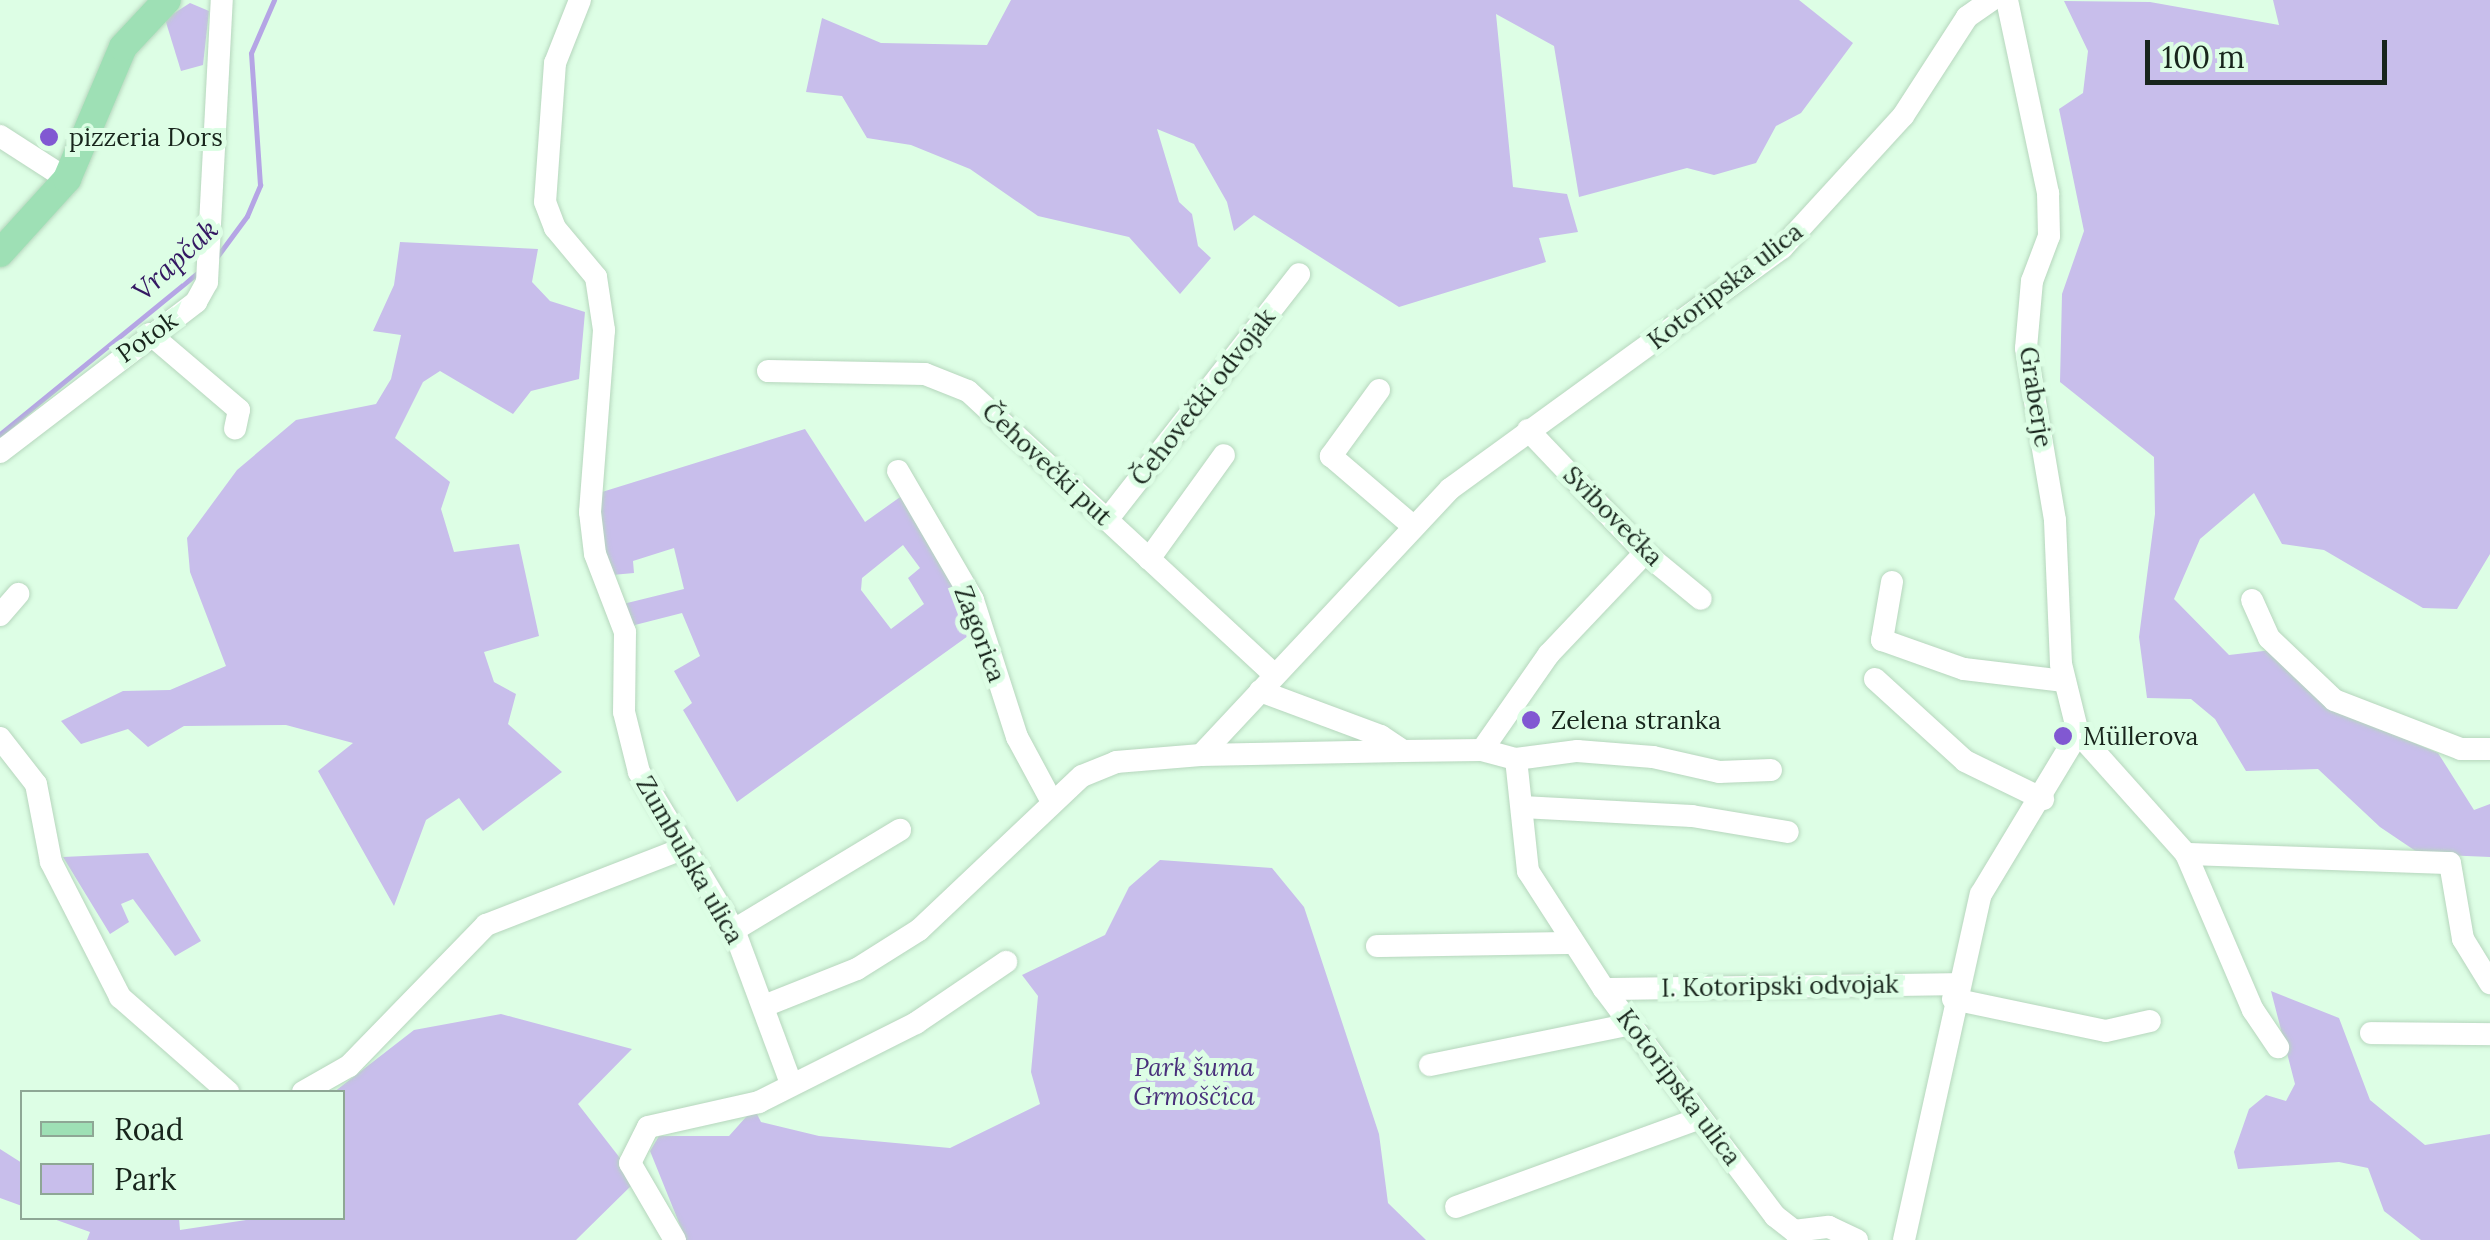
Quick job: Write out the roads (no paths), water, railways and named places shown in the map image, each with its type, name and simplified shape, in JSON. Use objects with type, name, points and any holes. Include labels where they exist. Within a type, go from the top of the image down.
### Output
[{"type":"main road","points":[[0,254],[67,179],[86,145],[118,56],[167,0]]},
{"type":"street","name":"Potok","points":[[0,452],[196,302],[206,271],[222,0]]},
{"type":"street","name":"Zumbulska ulica","points":[[580,0],[555,63],[545,202],[555,228],[596,277],[604,330],[594,416],[595,554],[625,632],[624,712],[639,772],[734,930],[791,1083]]},
{"type":"street","name":"Kotoripska ulica","points":[[1200,755],[1414,527],[1528,430],[1782,248],[1903,116],[1967,17],[1991,0]]},
{"type":"street","name":"Graberje","points":[[2007,0],[2050,212],[2028,303],[2026,348],[2055,520],[2064,681],[2078,733]]},
{"type":"street","points":[[0,136],[67,179]]},
{"type":"street","name":"Čehovečki odvojak","points":[[1107,520],[1300,274]]},
{"type":"street","points":[[150,334],[239,410],[235,429]]},
{"type":"street","name":"Čehovečki put","points":[[768,372],[924,374],[968,391],[1149,559],[1268,683]]},
{"type":"street","points":[[1379,390],[1331,456],[1414,527]]},
{"type":"street","name":"Svibovečka","points":[[1528,430],[1645,553],[1701,599]]},
{"type":"street","points":[[1149,559],[1224,455]]},
{"type":"street","name":"Zagorica","points":[[898,471],[972,600],[1018,737],[1052,802]]},
{"type":"street","points":[[1482,750],[1549,654],[1645,553]]},
{"type":"street","points":[[1892,582],[1882,640],[1964,669],[2064,681]]},
{"type":"street","points":[[0,615],[18,594]]},
{"type":"street","points":[[2252,600],[2270,638],[2334,700],[2462,750],[2490,749]]},
{"type":"street","points":[[1875,679],[1964,761],[2042,798]]},
{"type":"street","points":[[1268,683],[1381,736],[1403,751]]},
{"type":"street","points":[[1904,1240],[1954,992],[1981,894],[2078,733],[2186,854],[2252,1010],[2278,1047]]},
{"type":"street","points":[[0,738],[36,784],[51,862],[120,997],[226,1090]]},
{"type":"street","points":[[764,1006],[857,969],[919,930],[1082,776],[1116,762],[1200,755],[1482,750],[1516,760],[1577,751],[1653,757],[1719,772],[1771,770]]},
{"type":"street","name":"Kotoripska ulica","points":[[1516,760],[1528,871],[1604,989],[1787,1236],[1829,1227],[1858,1240]]},
{"type":"street","points":[[1522,807],[1692,816],[1788,832]]},
{"type":"street","points":[[734,930],[900,830]]},
{"type":"street","points":[[307,1090],[349,1066],[486,926],[685,848]]},
{"type":"street","points":[[2186,854],[2450,863],[2464,939],[2490,983]]},
{"type":"street","points":[[1377,946],[1571,942]]},
{"type":"street","points":[[675,1240],[630,1163],[636,1140],[664,1120],[759,1102],[916,1023],[1006,962]]},
{"type":"street","name":"I. Kotoripski odvojak","points":[[1604,989],[1954,992],[2106,1031],[2150,1021]]},
{"type":"street","points":[[1430,1065],[1632,1024]]},
{"type":"street","points":[[2371,1033],[2490,1034]]},
{"type":"street","points":[[1456,1207],[1698,1119]]},
{"type":"waterway","name":"Vrapčak","points":[[216,258],[247,216],[260,185],[251,53],[274,0]]},
{"type":"waterway","name":"Vrapčak","points":[[0,434],[200,271]]},
{"type":"place","name":"pizzeria Dors","points":[[49,137]]},
{"type":"place","name":"Zelena stranka","points":[[1531,720]]},
{"type":"place","name":"Müllerova","points":[[2063,736]]},
{"type":"park label","name":"Park šuma Grmoščica","points":[[1194,1082]]}]
